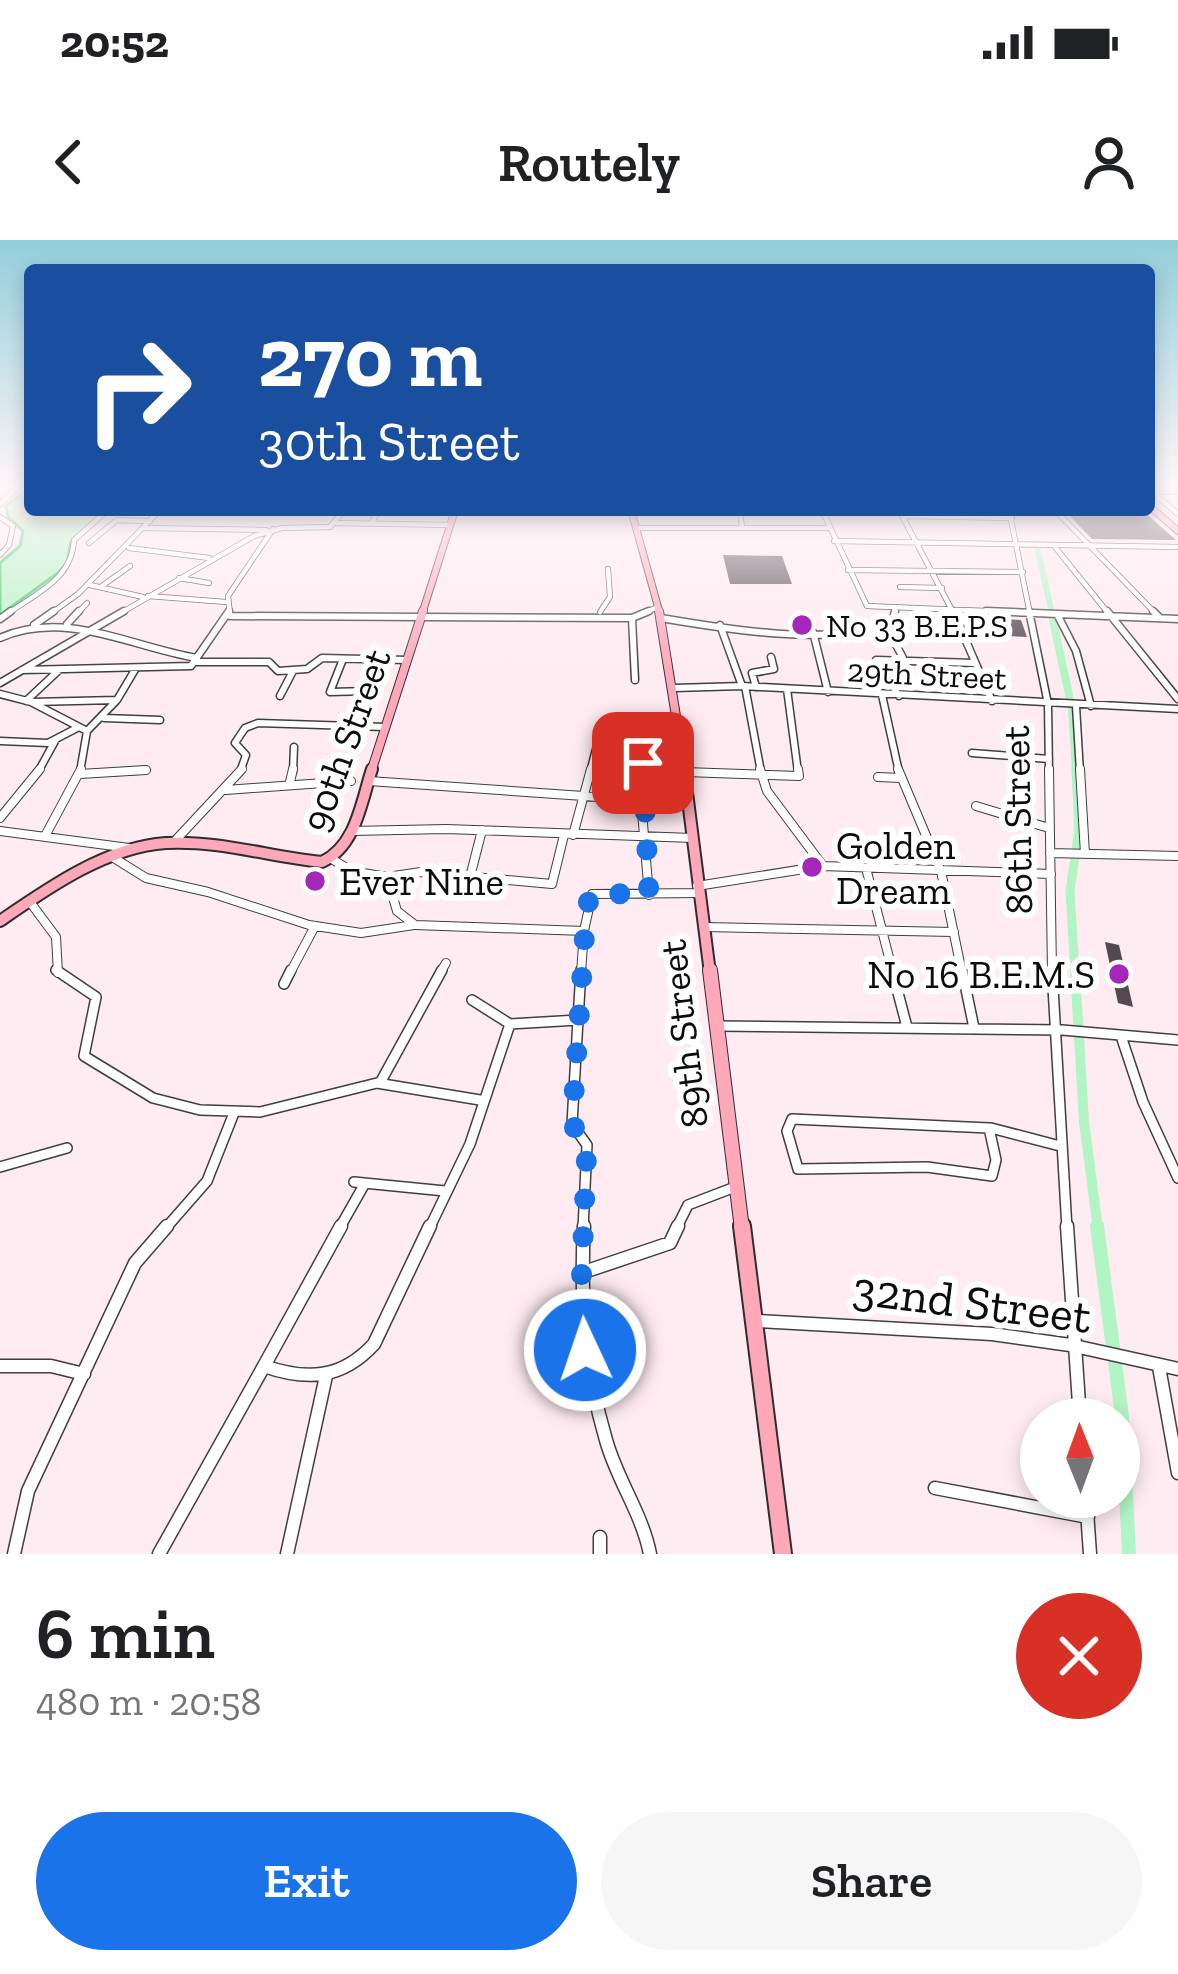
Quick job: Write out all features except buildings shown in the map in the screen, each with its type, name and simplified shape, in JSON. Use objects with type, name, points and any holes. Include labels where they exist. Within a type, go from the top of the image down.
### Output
[{"type":"street","points":[[0,619],[60,576],[74,558],[74,549]]},
{"type":"street","points":[[33,626],[127,549]]},
{"type":"street","points":[[139,549],[212,558]]},
{"type":"street","points":[[0,683],[229,549]]},
{"type":"street","points":[[230,616],[226,602],[259,549]]},
{"type":"street","name":"90th Street","points":[[0,921],[131,849],[173,843],[311,862],[332,860],[352,831],[443,549]]},
{"type":"street","name":"89th Street","points":[[641,549],[660,613],[674,688],[783,1554]]},
{"type":"street","points":[[838,549],[865,606],[1178,619]]},
{"type":"street","points":[[924,549],[992,701]]},
{"type":"street","name":"86th Street","points":[[1025,549],[1023,572],[1052,705],[1050,828],[1060,1146],[1079,1398]]},
{"type":"street","points":[[1057,549],[1178,699]]},
{"type":"street","points":[[1094,549],[1161,618]]},
{"type":"street","points":[[102,586],[130,566]]},
{"type":"street","points":[[600,612],[609,601],[608,569]]},
{"type":"street","points":[[848,570],[1023,572]]},
{"type":"street","points":[[177,578],[209,583]]},
{"type":"street","points":[[88,585],[145,596],[226,602]]},
{"type":"street","points":[[900,587],[942,588]]},
{"type":"street","points":[[66,626],[87,603]]},
{"type":"street","points":[[21,670],[190,667],[230,616],[632,618],[660,613],[720,625],[867,633],[886,628],[896,608]]},
{"type":"street","points":[[1054,615],[1076,651],[1091,706]]},
{"type":"street","points":[[632,618],[635,680]]},
{"type":"street","points":[[720,625],[743,686],[761,777],[823,866]]},
{"type":"street","points":[[0,638],[19,627],[92,629],[116,641],[197,660],[269,662],[278,671],[307,669],[322,658],[407,661]]},
{"type":"street","points":[[886,628],[903,659]]},
{"type":"street","points":[[813,632],[828,692]]},
{"type":"street","points":[[756,687],[752,673],[774,669],[771,657]]},
{"type":"street","points":[[343,659],[330,692],[369,692]]},
{"type":"street","points":[[899,696],[876,659],[975,663]]},
{"type":"street","points":[[45,836],[80,774],[87,731],[104,718],[136,668]]},
{"type":"street","points":[[28,701],[59,670]]},
{"type":"street","points":[[280,696],[294,670]]},
{"type":"street","name":"29th Street","points":[[674,688],[743,686],[1178,710]]},
{"type":"street","points":[[643,763],[761,777],[800,776],[787,689]]},
{"type":"street","points":[[0,694],[28,701],[117,700]]},
{"type":"street","points":[[882,695],[902,778],[940,871],[974,1028]]},
{"type":"street","points":[[28,701],[87,731]]},
{"type":"street","points":[[1076,705],[1082,854]]},
{"type":"street","points":[[104,718],[160,720]]},
{"type":"street","points":[[173,843],[185,824],[224,790],[247,760],[235,743],[245,728],[258,723],[385,728]]},
{"type":"street","points":[[332,860],[351,871],[387,877],[421,872],[552,884],[603,723]]},
{"type":"street","points":[[0,818],[31,785],[56,741],[77,728]]},
{"type":"street","points":[[643,733],[641,800],[649,896]]},
{"type":"street","points":[[0,741],[56,741]]},
{"type":"street","points":[[290,783],[297,756],[294,747]]},
{"type":"street","points":[[972,753],[1049,759]]},
{"type":"street","points":[[80,774],[146,770]]},
{"type":"street","points":[[878,777],[902,778]]},
{"type":"street","points":[[224,790],[351,781]]},
{"type":"street","points":[[368,781],[641,800]]},
{"type":"street","points":[[976,806],[1050,828]]},
{"type":"street","points":[[352,831],[482,830],[693,838]]},
{"type":"street","points":[[470,877],[482,830]]},
{"type":"street","points":[[0,831],[131,849]]},
{"type":"street","points":[[1053,853],[1178,856]]},
{"type":"street","points":[[114,858],[142,878],[202,890],[286,922],[380,934],[415,925],[584,932]]},
{"type":"street","points":[[650,1554],[644,1524],[602,1427],[585,1350],[581,1273],[587,1145],[572,1124],[584,932],[592,894],[649,896],[823,866],[1051,874]]},
{"type":"street","points":[[866,868],[907,1027]]},
{"type":"street","points":[[387,877],[390,902],[401,919],[415,925]]},
{"type":"street","points":[[30,902],[56,938],[56,972],[96,997],[84,1056],[152,1098],[234,1113],[281,1109],[380,1083],[481,1100]]},
{"type":"street","points":[[0,911],[16,910]]},
{"type":"street","points":[[284,984],[315,926]]},
{"type":"street","points":[[702,927],[954,932]]},
{"type":"street","points":[[380,1083],[446,963]]},
{"type":"street","points":[[472,1000],[510,1024],[578,1020]]},
{"type":"street","points":[[264,1366],[291,1377],[326,1376],[358,1361],[374,1344],[470,1144],[510,1024]]},
{"type":"street","points":[[717,1026],[1057,1030],[1177,1042]]},
{"type":"street","points":[[1121,1036],[1143,1102],[1178,1178]]},
{"type":"street","points":[[14,1554],[28,1491],[135,1263],[207,1181],[234,1113]]},
{"type":"street","points":[[991,1128],[996,1160],[992,1176],[927,1167],[798,1168],[787,1132],[793,1119],[991,1128],[1060,1146]]},
{"type":"street","points":[[0,1167],[67,1148]]},
{"type":"street","points":[[159,1554],[359,1184],[445,1191]]},
{"type":"street","points":[[581,1273],[670,1243],[688,1205],[735,1186]]},
{"type":"street","name":"32nd Street","points":[[756,1321],[887,1323],[1075,1346],[1178,1370]]},
{"type":"street","points":[[0,1366],[51,1366],[84,1374]]},
{"type":"street","points":[[1159,1366],[1178,1473]]},
{"type":"street","points":[[287,1554],[326,1376]]},
{"type":"street","points":[[935,1489],[1020,1505]]},
{"type":"street","points":[[1088,1518],[1090,1554]]},
{"type":"street","points":[[600,1537],[600,1554]]},
{"type":"shaded area","points":[[16,549],[69,549],[59,572],[0,615],[0,563]]},
{"type":"waterway","points":[[1038,551],[1052,614]]},
{"type":"waterway","points":[[1051,611],[1072,709],[1076,772]]},
{"type":"waterway","points":[[1075,973],[1070,891],[1079,829],[1076,769]]},
{"type":"waterway","points":[[1075,970],[1084,1122],[1098,1229]]},
{"type":"waterway","points":[[1097,1226],[1122,1416],[1129,1554]]},
{"type":"place","name":"No 33 B.E.P.S","points":[[802,625]]},
{"type":"place","name":"Golden Dream","points":[[812,867]]},
{"type":"place","name":"Ever Nine","points":[[315,881]]},
{"type":"place","name":"No 16 B.E.M.S","points":[[1119,974]]},
{"type":"route","points":[[585,1350],[581,1287],[587,1145],[572,1124],[586,913],[590,895],[597,892],[649,896],[641,800],[643,763]]}]
